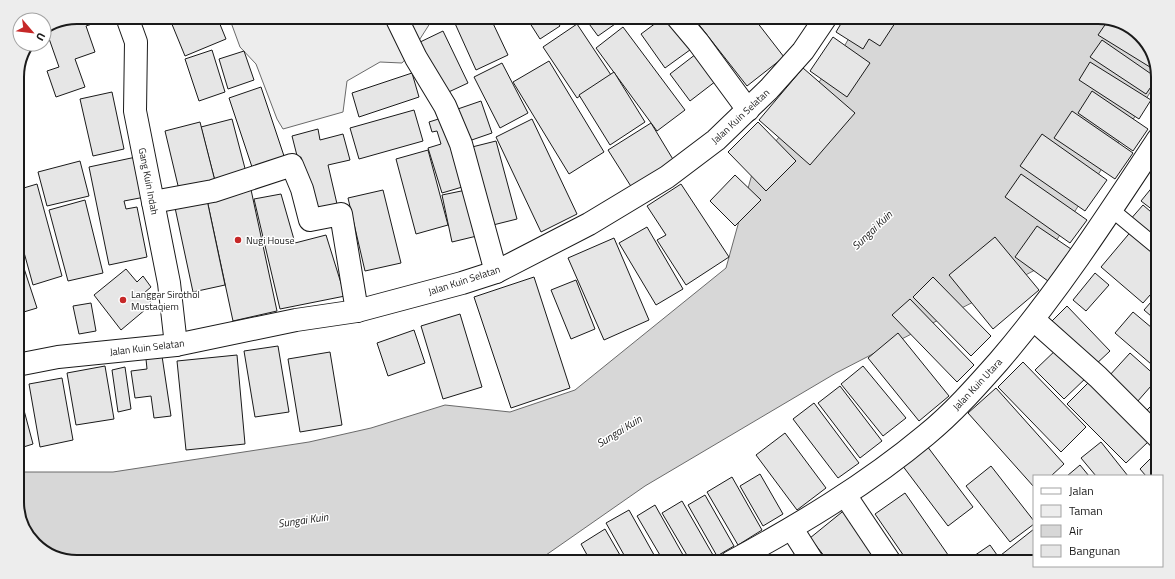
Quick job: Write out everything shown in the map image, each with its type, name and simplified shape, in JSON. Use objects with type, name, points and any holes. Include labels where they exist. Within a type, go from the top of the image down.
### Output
[{"type":"street","name":"Gang Kuin Indah","points":[[130,24],[136,42],[135,111],[169,283],[176,345]]},
{"type":"street","points":[[399,24],[416,58],[425,69],[445,106],[461,144],[496,272]]},
{"type":"street","points":[[683,24],[748,110]]},
{"type":"street","name":"Jalan Kuin Selatan","points":[[24,364],[58,357],[176,345],[296,320],[357,311],[462,283],[496,272],[589,224],[667,177],[716,140],[769,89],[803,51],[821,24]]},
{"type":"street","name":"Jalan Kuin Utara","points":[[744,555],[792,529],[846,495],[926,435],[974,389],[1034,320],[1112,210],[1151,150]]},
{"type":"street","points":[[153,202],[213,191],[292,165],[302,189],[310,220],[341,214],[357,311]]},
{"type":"street","points":[[1034,320],[1098,377],[1151,430]]},
{"type":"street","points":[[846,495],[885,555]]},
{"type":"street","points":[[792,529],[809,555]]},
{"type":"lane","points":[[1112,210],[1151,242]]},
{"type":"green space","points":[[232,24],[430,24],[411,53],[402,63],[380,62],[347,81],[343,112],[283,129],[277,119],[256,64],[240,47]]},
{"type":"water","name":"Sungai Kuin","points":[[857,24],[1105,24],[1121,29],[1138,42],[1146,54],[1150,67],[1151,91],[1039,268],[836,373],[645,486],[546,555],[70,555],[54,550],[42,542],[29,525],[24,505],[24,472],[113,472],[309,442],[371,428],[445,405],[510,412],[575,390],[726,268],[752,174],[841,52]]},
{"type":"building","points":[[92,24],[86,26],[95,52],[75,59],[85,87],[56,97],[47,71],[59,67],[52,47],[52,31],[67,25]]},
{"type":"building","points":[[172,24],[220,24],[226,39],[185,56]]},
{"type":"building","points":[[455,24],[493,24],[508,55],[476,70]]},
{"type":"building","points":[[530,24],[559,24],[560,26],[540,39]]},
{"type":"building","points":[[577,24],[611,75],[577,98],[543,47]]},
{"type":"building","points":[[589,24],[615,24],[598,36]]},
{"type":"building","points":[[655,24],[677,24],[694,47],[665,68],[641,34]]},
{"type":"building","points":[[698,24],[758,24],[784,57],[747,86]]},
{"type":"building","points":[[841,24],[894,24],[880,46],[869,39],[863,49],[836,32]]},
{"type":"building","points":[[1105,24],[1121,29],[1138,42],[1146,54],[1150,67],[1098,35]]},
{"type":"building","points":[[623,27],[685,110],[657,131],[596,48]]},
{"type":"building","points":[[443,31],[468,83],[440,96],[416,44]]},
{"type":"building","points":[[833,37],[870,63],[847,97],[810,71]]},
{"type":"building","points":[[1102,40],[1151,74],[1151,87],[1146,94],[1090,57]]},
{"type":"building","points":[[212,50],[225,92],[199,101],[185,59]]},
{"type":"building","points":[[244,51],[254,80],[228,89],[219,59]]},
{"type":"building","points":[[696,54],[716,81],[690,101],[670,74]]},
{"type":"building","points":[[549,61],[604,152],[569,174],[513,82]]},
{"type":"building","points":[[1090,62],[1151,100],[1139,119],[1079,80]]},
{"type":"building","points":[[502,63],[528,113],[500,128],[474,77]]},
{"type":"building","points":[[803,68],[855,113],[810,165],[759,120]]},
{"type":"building","points":[[614,72],[645,122],[610,145],[579,95]]},
{"type":"building","points":[[412,73],[419,97],[359,117],[352,93]]},
{"type":"building","points":[[261,87],[285,159],[253,170],[229,98]]},
{"type":"building","points":[[1092,91],[1148,129],[1133,151],[1078,113]]},
{"type":"building","points":[[112,92],[124,149],[93,156],[80,99]]},
{"type":"building","points":[[481,101],[492,133],[463,143],[452,111]]},
{"type":"building","points":[[414,110],[423,141],[359,159],[350,128]]},
{"type":"building","points":[[1072,111],[1133,153],[1115,179],[1054,138]]},
{"type":"building","points":[[448,116],[469,185],[442,193],[428,148],[441,144],[437,131],[432,132],[429,122]]},
{"type":"building","points":[[232,119],[247,176],[216,185],[201,127]]},
{"type":"building","points":[[532,119],[577,214],[541,232],[496,137]]},
{"type":"building","points":[[200,122],[216,185],[180,194],[165,131]]},
{"type":"building","points":[[758,122],[796,161],[766,191],[728,152]]},
{"type":"building","points":[[651,123],[674,161],[632,188],[608,150]]},
{"type":"building","points":[[318,129],[320,140],[343,134],[350,160],[328,165],[337,204],[311,211],[292,136]]},
{"type":"building","points":[[1042,134],[1107,180],[1085,211],[1020,166]]},
{"type":"building","points":[[496,141],[517,219],[485,227],[464,149]]},
{"type":"building","points":[[428,150],[448,225],[416,234],[396,159]]},
{"type":"building","points":[[136,157],[145,197],[124,201],[126,209],[137,207],[147,257],[109,265],[89,167]]},
{"type":"building","points":[[80,161],[89,196],[47,206],[38,172]]},
{"type":"building","points":[[1021,174],[1087,220],[1070,243],[1005,197]]},
{"type":"building","points":[[735,175],[761,200],[735,226],[710,201]]},
{"type":"building","points":[[37,184],[62,276],[33,285],[24,252],[24,188]]},
{"type":"building","points":[[681,184],[729,257],[686,285],[657,240],[666,235],[647,206]]},
{"type":"building","name":"Nugi House","points":[[250,185],[277,311],[233,321],[206,195]]},
{"type":"building","points":[[471,189],[481,235],[452,242],[442,195]]},
{"type":"building","points":[[1151,189],[1151,209],[1141,201]]},
{"type":"building","points":[[383,190],[401,263],[365,271],[348,198]]},
{"type":"building","points":[[281,194],[295,243],[326,235],[345,296],[280,309],[254,199]]},
{"type":"building","points":[[206,195],[225,285],[193,292],[174,203]]},
{"type":"building","points":[[85,200],[103,273],[68,281],[49,210]]},
{"type":"building","points":[[1143,205],[1151,212],[1151,240],[1129,221]]},
{"type":"building","points":[[1037,226],[1071,249],[1048,281],[1015,257]]},
{"type":"building","points":[[647,227],[683,289],[656,305],[619,243]]},
{"type":"building","points":[[1133,229],[1151,244],[1151,294],[1143,303],[1101,267]]},
{"type":"building","points":[[995,237],[1039,290],[993,329],[949,275]]},
{"type":"building","points":[[614,238],[649,320],[604,340],[568,258]]},
{"type":"building","points":[[24,268],[37,308],[24,312]]},
{"type":"building","name":"Langgar Sirothol Mustaqiem","points":[[126,269],[137,282],[143,276],[151,287],[144,293],[152,304],[121,330],[94,295]]},
{"type":"building","points":[[1095,273],[1109,285],[1086,311],[1073,300]]},
{"type":"building","points":[[534,277],[570,388],[511,408],[474,297]]},
{"type":"building","points":[[933,277],[991,336],[971,356],[913,297]]},
{"type":"building","points":[[576,280],[595,329],[571,339],[551,290]]},
{"type":"building","points":[[910,299],[974,365],[957,382],[892,315]]},
{"type":"building","points":[[1151,302],[1151,316],[1144,310]]},
{"type":"building","points":[[91,303],[96,331],[79,334],[73,306]]},
{"type":"building","points":[[1067,306],[1110,351],[1094,366],[1051,322]]},
{"type":"building","points":[[1133,312],[1151,327],[1151,364],[1115,333]]},
{"type":"building","points":[[460,314],[482,387],[443,399],[421,326]]},
{"type":"building","points":[[414,330],[425,363],[388,376],[377,343]]},
{"type":"building","points":[[898,333],[949,396],[919,421],[868,358]]},
{"type":"building","points":[[278,346],[289,412],[255,417],[244,351]]},
{"type":"building","points":[[1059,347],[1088,376],[1064,399],[1035,370]]},
{"type":"building","points":[[330,352],[342,425],[300,432],[288,359]]},
{"type":"building","points":[[1130,353],[1151,372],[1151,386],[1137,402],[1109,376]]},
{"type":"building","points":[[237,355],[245,444],[186,450],[177,361]]},
{"type":"building","points":[[162,356],[171,416],[154,418],[151,396],[135,398],[131,371],[147,369],[146,359]]},
{"type":"building","points":[[1023,362],[1086,427],[1061,452],[998,387]]},
{"type":"building","points":[[105,366],[114,419],[76,425],[67,373]]},
{"type":"building","points":[[863,366],[906,418],[883,436],[841,384]]},
{"type":"building","points":[[125,367],[131,409],[118,412],[112,370]]},
{"type":"building","points":[[62,378],[73,440],[40,447],[29,384]]},
{"type":"building","points":[[1090,381],[1149,441],[1126,463],[1067,404]]},
{"type":"building","points":[[840,386],[882,441],[860,458],[818,403]]},
{"type":"building","points":[[996,388],[1064,464],[1052,475],[1033,475],[1033,486],[968,413]]},
{"type":"building","points":[[814,403],[859,463],[838,478],[793,419]]},
{"type":"building","points":[[1151,406],[1151,424],[1142,415]]},
{"type":"building","points":[[24,410],[33,444],[24,447]]},
{"type":"building","points":[[785,433],[826,488],[797,510],[756,455]]},
{"type":"building","points":[[1101,442],[1127,475],[1095,475],[1081,458]]},
{"type":"building","points":[[927,446],[973,507],[948,526],[902,465]]},
{"type":"building","points":[[1151,458],[1151,475],[1145,475],[1140,469]]},
{"type":"building","points":[[1080,465],[1088,475],[1068,475]]},
{"type":"building","points":[[991,466],[1033,520],[1033,525],[1010,542],[966,486]]},
{"type":"building","points":[[760,474],[783,514],[763,526],[740,486]]},
{"type":"building","points":[[732,477],[762,530],[738,545],[707,492]]},
{"type":"building","points":[[905,493],[948,555],[903,555],[875,514]]},
{"type":"building","points":[[705,495],[734,546],[716,555],[688,505]]},
{"type":"building","points":[[682,501],[713,555],[687,555],[662,513]]},
{"type":"building","points":[[655,505],[683,555],[660,555],[637,516]]},
{"type":"building","points":[[847,508],[880,550],[873,555],[823,555],[810,538]]},
{"type":"building","points":[[629,510],[654,555],[624,555],[606,523]]},
{"type":"building","points":[[605,529],[620,555],[587,555],[581,544]]},
{"type":"building","points":[[1033,530],[1033,555],[1001,555]]},
{"type":"building","points":[[990,545],[997,555],[975,555]]},
{"type":"place","name":"Nugi House","points":[[238,240]]},
{"type":"place","name":"Langgar Sirothol Mustaqiem","points":[[123,300]]}]
